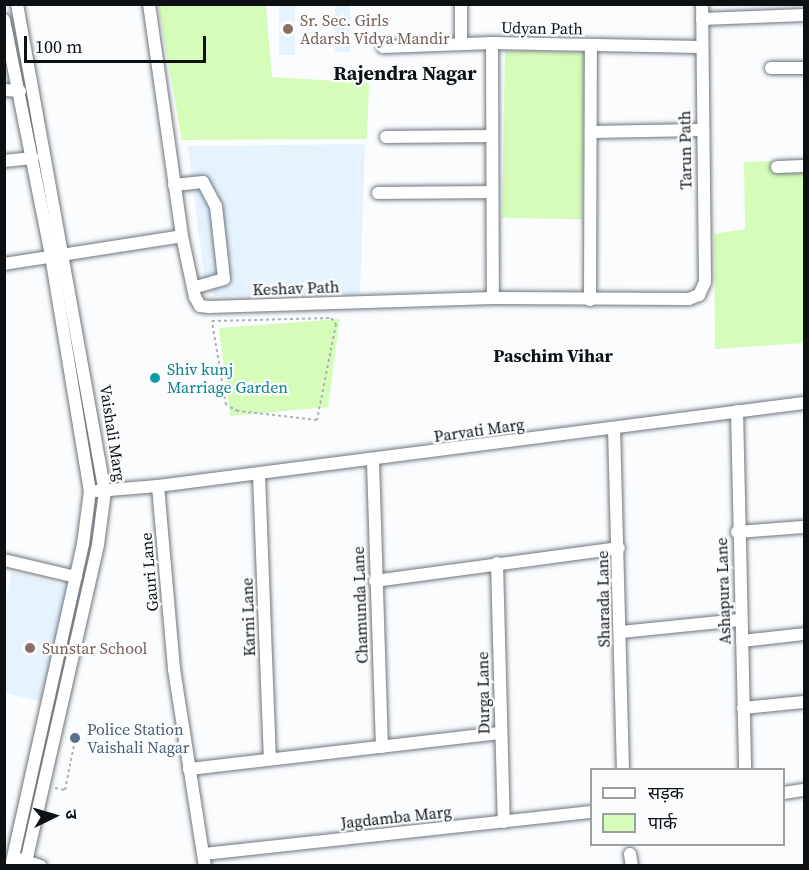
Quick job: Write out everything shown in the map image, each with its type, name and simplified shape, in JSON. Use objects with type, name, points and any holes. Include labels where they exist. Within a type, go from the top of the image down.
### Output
[{"type":"street","name":"Vaishali Marg","points":[[17,4],[65,253],[105,491],[98,545],[26,863]]},
{"type":"street","name":"Keshav Path","points":[[149,4],[182,236],[193,288],[200,306],[209,308],[493,298],[689,299],[699,295]]},
{"type":"street","points":[[461,4],[461,44]]},
{"type":"street","name":"Tarun Path","points":[[699,295],[705,282],[701,130],[702,4]]},
{"type":"street","points":[[702,19],[804,15]]},
{"type":"street","name":"Vaishali Marg","points":[[4,20],[8,52],[20,91],[51,256],[90,491],[76,576],[12,861]]},
{"type":"street","points":[[492,43],[493,298]]},
{"type":"street","name":"Udyan Path","points":[[383,47],[492,43],[701,47]]},
{"type":"street","points":[[590,300],[591,45]]},
{"type":"street","points":[[771,68],[804,68]]},
{"type":"street","points":[[16,73],[31,69]]},
{"type":"street","points":[[4,90],[20,91]]},
{"type":"street","points":[[591,132],[701,130]]},
{"type":"street","points":[[386,136],[492,136]]},
{"type":"street","points":[[4,161],[33,158]]},
{"type":"street","points":[[777,167],[804,166]]},
{"type":"street","points":[[174,185],[203,182],[216,206],[224,279],[193,288]]},
{"type":"street","points":[[378,193],[491,192]]},
{"type":"street","points":[[4,264],[182,236]]},
{"type":"street","name":"Parvati Marg","points":[[158,486],[373,462],[804,403]]},
{"type":"street","name":"Ashapura Lane","points":[[737,411],[737,532],[745,768]]},
{"type":"street","name":"Sharada Lane","points":[[614,428],[619,548],[623,768]]},
{"type":"street","name":"Chamunda Lane","points":[[373,462],[382,747]]},
{"type":"street","name":"Karni Lane","points":[[259,475],[270,757]]},
{"type":"street","points":[[90,491],[158,486]]},
{"type":"street","name":"Gauri Lane","points":[[158,486],[174,669],[204,860]]},
{"type":"street","points":[[737,532],[804,527]]},
{"type":"street","points":[[375,581],[619,548]]},
{"type":"street","points":[[4,560],[76,576]]},
{"type":"street","name":"Durga Lane","points":[[497,563],[504,822]]},
{"type":"street","points":[[621,632],[739,620]]},
{"type":"street","points":[[742,641],[804,634]]},
{"type":"street","points":[[743,708],[804,702]]},
{"type":"street","points":[[189,769],[270,757],[500,733]]},
{"type":"street","points":[[29,782],[44,786]]},
{"type":"street","points":[[785,793],[804,790]]},
{"type":"street","name":"Jagdamba Marg","points":[[204,860],[590,812]]},
{"type":"street","points":[[12,861],[41,866]]},
{"type":"path","points":[[330,318],[336,324],[317,420],[238,411],[226,405],[212,321],[330,318]]},
{"type":"path","points":[[44,786],[65,790],[74,745]]},
{"type":"shaded area","name":"Sr. Sec. Girls Adarsh Vidya Mandir","points":[[279,5],[295,5],[295,55],[279,55]]},
{"type":"shaded area","name":"Sr. Sec. Girls Adarsh Vidya Mandir","points":[[335,5],[350,5],[350,52],[335,52]]},
{"type":"shaded area","points":[[365,144],[360,293],[215,296],[205,284],[188,146]]},
{"type":"shaded area","name":"Sunstar School","points":[[12,572],[68,587],[43,702],[5,693],[5,603]]},
{"type":"green space","points":[[158,5],[266,5],[272,77],[369,83],[367,139],[182,140]]},
{"type":"green space","points":[[505,51],[585,52],[582,219],[502,218]]},
{"type":"green space","points":[[804,160],[804,343],[715,349],[714,234],[745,229],[744,162]]},
{"type":"green space","points":[[340,319],[328,407],[230,416],[219,328]]},
{"type":"place","name":"Sr. Sec. Girls Adarsh Vidya Mandir","points":[[288,29]]},
{"type":"place","name":"Shiv kunj Marriage Garden","points":[[155,378]]},
{"type":"place","name":"Sunstar School","points":[[30,648]]},
{"type":"place","name":"Police Station Vaishali Nagar","points":[[75,738]]},
{"type":"district","name":"Rajendra Nagar","points":[[405,73]]},
{"type":"district","name":"Paschim Vihar","points":[[553,356]]}]
